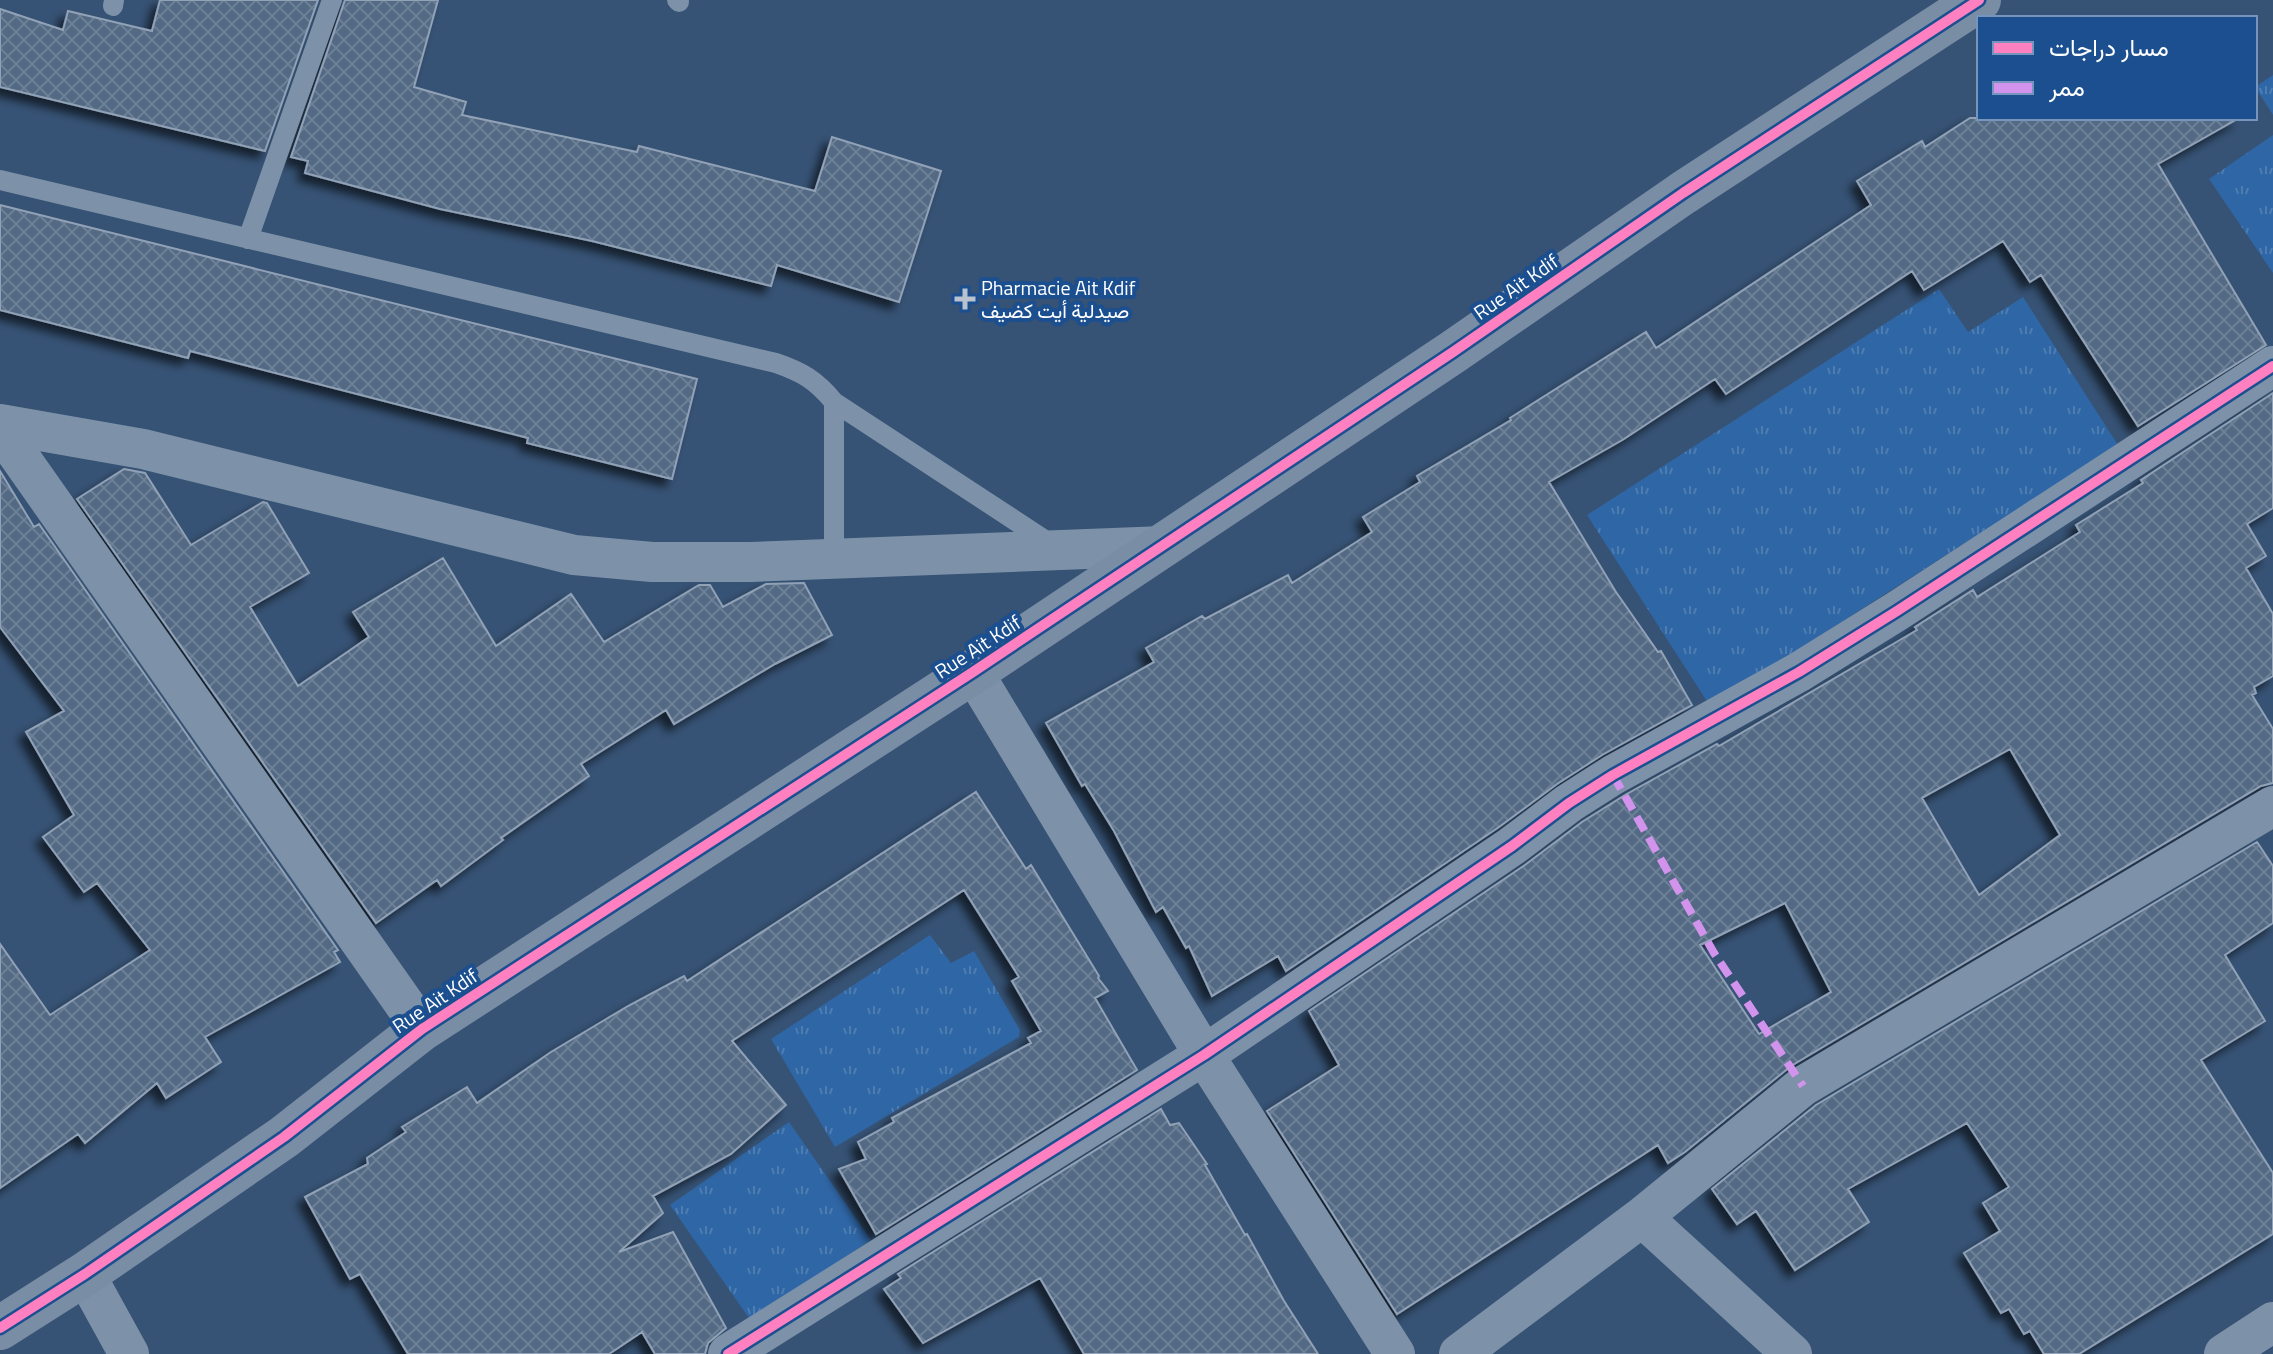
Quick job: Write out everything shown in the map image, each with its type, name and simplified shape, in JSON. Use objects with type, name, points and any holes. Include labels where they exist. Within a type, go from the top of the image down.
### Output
[{"type":"street","name":"Rue Ait Kdif","points":[[0,1328],[85,1274],[284,1137],[422,1029],[1164,546],[1683,193],[1979,0]]},
{"type":"street","points":[[728,1354],[1204,1055],[1512,846],[1569,803],[1681,736],[1799,672],[2273,366]]},
{"type":"street","points":[[0,427],[143,449],[574,555],[652,562],[751,562],[1164,546]]},
{"type":"street","points":[[0,427],[422,1029]]},
{"type":"street","points":[[973,672],[1204,1055],[1395,1354]]},
{"type":"street","points":[[1459,1354],[1642,1217],[1803,1086],[2273,806]]},
{"type":"street","points":[[1642,1217],[1792,1354]]},
{"type":"street","points":[[85,1274],[129,1354]]},
{"type":"street","points":[[2224,1354],[2273,1322]]},
{"type":"lane","points":[[248,239],[332,0]]},
{"type":"lane","points":[[0,180],[776,363],[799,371],[819,384],[834,402],[1059,550]]},
{"type":"lane","points":[[834,402],[834,558]]},
{"type":"green space","points":[[2273,75],[2273,115],[2257,90],[2257,86]]},
{"type":"green space","points":[[2273,135],[2273,273],[2209,179]]},
{"type":"green space","points":[[1939,289],[1968,332],[2023,297],[2118,445],[1710,706],[1587,515]]},
{"type":"green space","points":[[930,935],[951,963],[974,951],[1020,1030],[1019,1037],[835,1147],[771,1039]]},
{"type":"green space","points":[[789,1122],[871,1240],[751,1321],[670,1205]]},
{"type":"building","points":[[160,0],[318,0],[265,151],[0,87],[0,9],[63,30],[68,11],[152,31]]},
{"type":"building","points":[[345,0],[438,0],[414,87],[466,102],[462,115],[637,152],[639,146],[815,191],[832,137],[941,171],[899,302],[777,265],[771,286],[592,241],[440,209],[305,173],[308,161],[291,157]]},
{"type":"building","points":[[1970,118],[2235,120],[2158,164],[2266,345],[2138,426],[2041,275],[2030,282],[2003,241],[1924,290],[1912,271],[1726,394],[1715,379],[1624,439],[1549,482],[1616,592],[1658,652],[1661,651],[1692,705],[1557,784],[1499,827],[1286,971],[1278,956],[1212,996],[1189,946],[1186,948],[1163,907],[1156,912],[1114,831],[1085,784],[1082,786],[1046,723],[1154,662],[1146,648],[1202,616],[1205,619],[1288,575],[1292,583],[1372,532],[1363,517],[1420,482],[1417,476],[1511,420],[1646,332],[1656,348],[1871,205],[1857,181],[1922,141],[1925,147]]},
{"type":"building","points":[[0,205],[697,379],[672,479],[527,443],[528,438],[190,351],[188,358],[0,310]]},
{"type":"building","points":[[2273,393],[2273,508],[2247,524],[2266,556],[2246,568],[2273,614],[2273,676],[2254,687],[2256,693],[2252,695],[2273,729],[2273,783],[2261,786],[1791,1066],[1668,1163],[1658,1145],[1397,1314],[1267,1111],[1339,1065],[1309,1011],[1525,865],[1582,822],[1917,630],[1915,627],[1973,590],[1977,597],[2080,532],[2076,525],[2143,483],[2141,480]],"holes":[[[2010,749],[2060,835],[1979,895],[1922,798]],[[1785,903],[1831,992],[1759,1034],[1700,945]]]},
{"type":"building","points":[[124,469],[145,473],[191,545],[263,502],[267,503],[309,573],[250,607],[298,686],[369,637],[353,612],[443,558],[496,646],[571,594],[604,642],[699,585],[710,585],[723,607],[766,584],[804,583],[832,635],[775,664],[674,724],[666,710],[581,764],[589,776],[501,838],[503,840],[441,886],[437,880],[376,923],[77,499]]},
{"type":"building","points":[[0,471],[34,527],[39,524],[338,950],[334,952],[340,962],[205,1037],[221,1062],[166,1098],[157,1083],[85,1143],[78,1134],[0,1188],[0,944],[50,1015],[150,950],[97,883],[84,892],[43,837],[74,815],[26,732],[64,711],[0,627]]},
{"type":"building","points":[[976,792],[1026,869],[1031,865],[1108,991],[1095,998],[1137,1070],[876,1234],[839,1169],[866,1159],[858,1142],[894,1122],[892,1118],[1031,1043],[1028,1038],[1041,1031],[1012,981],[1019,977],[964,890],[732,1041],[786,1105],[731,1154],[653,1196],[663,1213],[619,1252],[673,1232],[726,1328],[708,1343],[705,1354],[655,1354],[642,1332],[609,1354],[408,1354],[360,1274],[350,1279],[305,1197],[368,1164],[367,1158],[406,1132],[402,1127],[467,1087],[477,1103],[551,1052],[628,1006],[684,976],[687,981]]},
{"type":"building","points":[[2257,842],[2273,866],[2273,923],[2225,955],[2265,1021],[2201,1060],[2273,1173],[2273,1234],[2079,1354],[2044,1354],[2030,1331],[2024,1334],[2009,1309],[2001,1313],[1964,1253],[2000,1231],[1983,1203],[2009,1187],[1967,1123],[1848,1189],[1869,1222],[1795,1270],[1756,1211],[1737,1224],[1712,1189],[1816,1105]]},
{"type":"building","points":[[1161,1109],[1170,1125],[1179,1123],[1207,1164],[1245,1235],[1318,1354],[1084,1354],[1040,1278],[923,1343],[884,1289],[901,1278],[898,1274]]},
{"type":"marked path","points":[[1613,775],[1714,953],[1803,1086]]},
{"type":"cycle path","points":[[0,1328],[85,1274],[284,1137],[422,1029],[973,672],[1453,352],[1683,193],[1979,0]]},
{"type":"cycle path","points":[[728,1354],[1204,1055],[1512,846],[1569,803],[1613,775],[1799,672],[2273,366]]},
{"type":"place","name":"Pharmacie Ait Kdif صيدلية أيت كضيف","points":[[965,299]]}]
